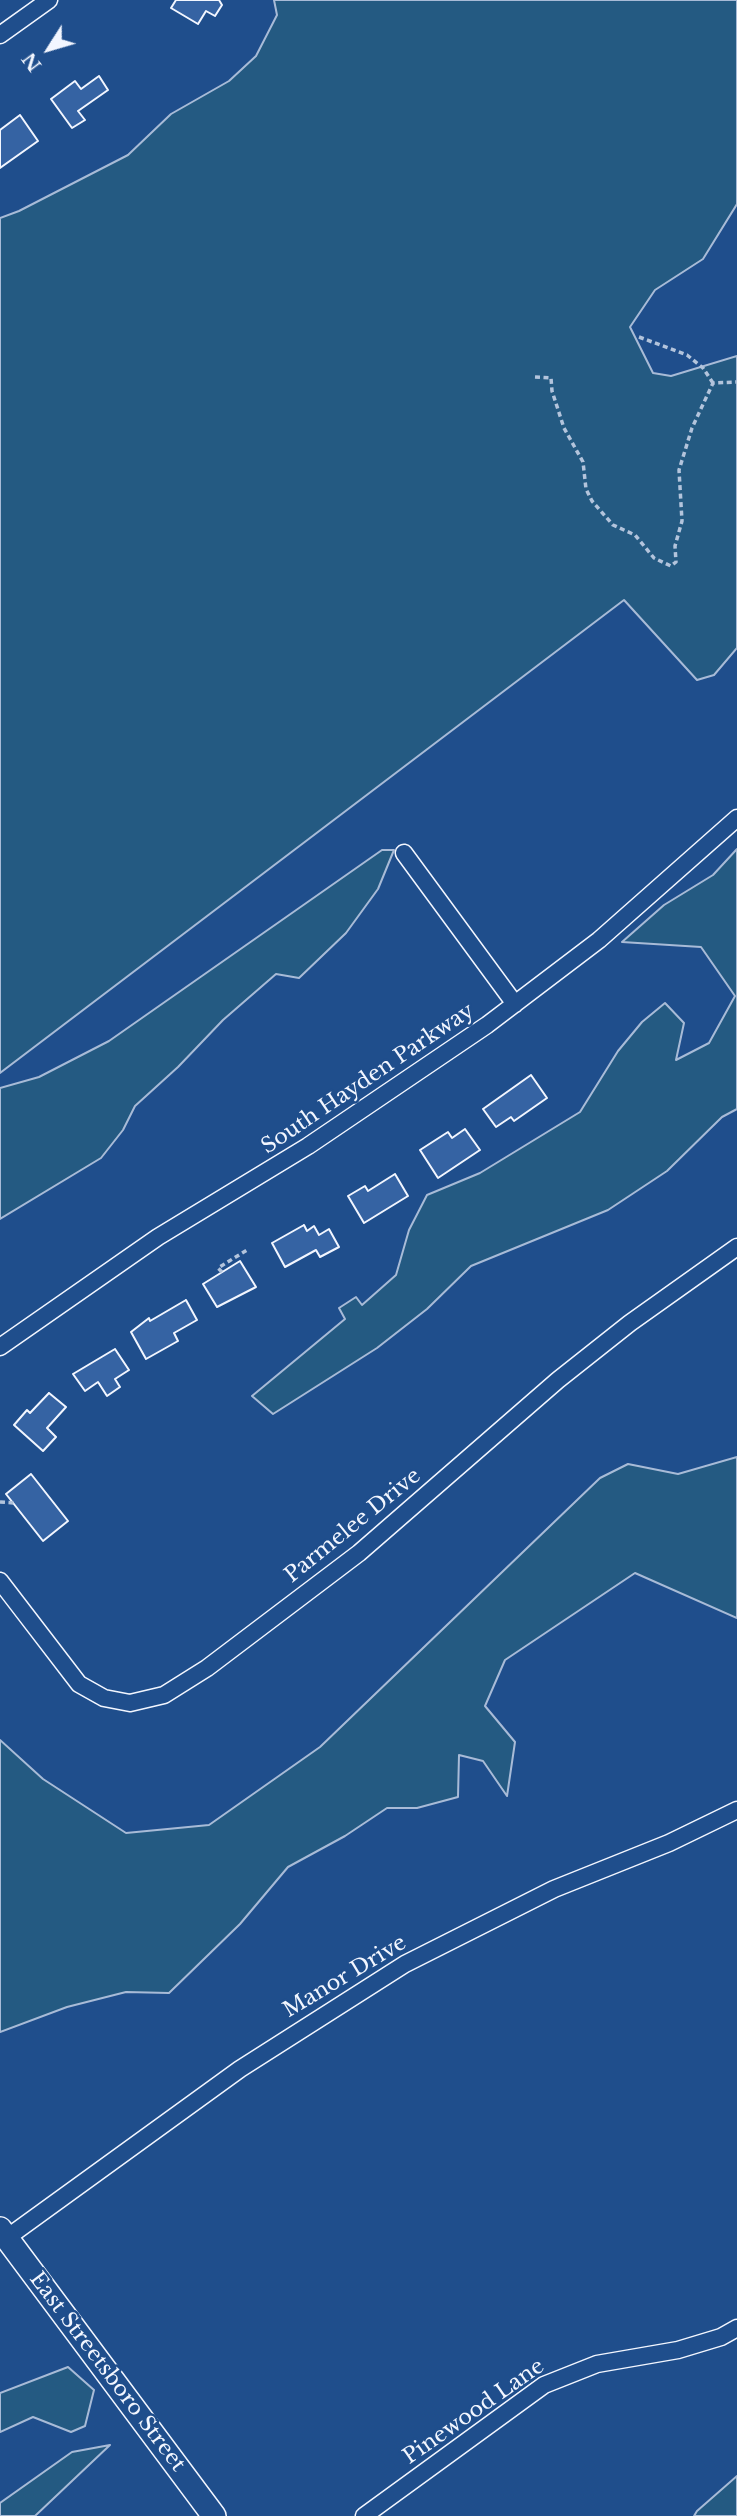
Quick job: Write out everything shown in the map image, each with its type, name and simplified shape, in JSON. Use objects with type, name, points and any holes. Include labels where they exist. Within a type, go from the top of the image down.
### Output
[{"type":"main road","name":"East Streetsboro Street","points":[[4,2233],[214,2516]]},
{"type":"street","points":[[0,35],[49,0]]},
{"type":"street","name":"South Hayden Parkway","points":[[0,1347],[154,1240],[411,1080],[599,940],[737,818]]},
{"type":"street","points":[[404,853],[515,1004]]},
{"type":"street","name":"Parmelee Drive","points":[[0,1581],[79,1684],[104,1698],[130,1703],[164,1695],[207,1668],[359,1553],[558,1380],[630,1323],[737,1247]]},
{"type":"street","name":"Manor Drive","points":[[4,2233],[240,2069],[405,1964],[554,1889],[669,1843],[737,1810]]},
{"type":"street","name":"Pinewood Lane","points":[[364,2516],[544,2385],[597,2364],[678,2350],[721,2337],[737,2328]]},
{"type":"path","points":[[639,337],[687,355],[703,368],[713,383]]},
{"type":"path","points":[[535,377],[551,378],[564,428],[583,462],[586,489],[592,501],[613,525],[635,535],[654,558],[671,566],[676,562],[675,546],[682,521],[679,470],[692,428],[713,383]]},
{"type":"path","points":[[713,383],[737,382]]},
{"type":"path","points":[[222,1272],[219,1268],[247,1250]]},
{"type":"path","points":[[0,1502],[14,1503]]},
{"type":"shaded area","points":[[274,0],[737,0],[737,204],[703,259],[655,290],[630,327],[653,373],[671,376],[737,356],[737,648],[714,675],[697,680],[624,600],[0,1073],[0,218],[19,211],[128,155],[171,114],[229,81],[256,56],[277,15]]},
{"type":"shaded area","points":[[737,849],[737,1109],[722,1117],[667,1171],[608,1210],[471,1266],[427,1309],[377,1348],[273,1414],[252,1396],[345,1319],[339,1308],[356,1297],[362,1305],[396,1275],[409,1230],[427,1195],[480,1173],[580,1112],[618,1051],[642,1022],[665,1003],[684,1023],[676,1060],[709,1043],[735,996],[701,947],[622,942],[664,905],[713,875]]},
{"type":"shaded area","points":[[382,850],[394,850],[378,889],[346,933],[299,978],[276,974],[223,1020],[178,1067],[135,1106],[123,1130],[101,1158],[0,1219],[0,1088],[39,1077],[109,1041]]},
{"type":"shaded area","points":[[737,1457],[737,1618],[635,1573],[505,1660],[485,1706],[515,1742],[507,1796],[483,1761],[459,1755],[458,1797],[417,1808],[387,1808],[345,1836],[288,1867],[240,1924],[169,1993],[126,1992],[67,2007],[0,2032],[0,1740],[43,1779],[126,1833],[209,1825],[320,1747],[600,1478],[628,1464],[678,1474]]},
{"type":"shaded area","points":[[68,2367],[94,2390],[85,2426],[71,2432],[33,2417],[0,2432],[0,2393]]},
{"type":"shaded area","points":[[110,2445],[35,2516],[0,2516],[0,2503],[72,2452]]},
{"type":"shaded area","points":[[737,2476],[737,2516],[694,2516],[697,2511]]},
{"type":"building","points":[[176,0],[219,0],[222,5],[215,16],[206,11],[198,24],[171,8]]},
{"type":"building","points":[[99,76],[108,90],[78,111],[85,120],[72,128],[51,99],[75,81],[81,89]]},
{"type":"building","points":[[20,115],[38,141],[0,168],[0,130]]},
{"type":"building","points":[[531,1075],[547,1098],[514,1121],[511,1117],[496,1127],[483,1109]]},
{"type":"building","points":[[465,1129],[480,1150],[438,1178],[420,1150],[448,1132],[452,1138]]},
{"type":"building","points":[[395,1174],[408,1196],[364,1223],[348,1196],[365,1186],[368,1191]]},
{"type":"building","points":[[304,1225],[307,1231],[314,1226],[319,1235],[329,1229],[339,1247],[320,1257],[316,1250],[285,1267],[272,1243]]},
{"type":"building","points":[[240,1261],[256,1287],[217,1307],[203,1284]]},
{"type":"building","points":[[186,1300],[197,1320],[174,1333],[178,1341],[146,1359],[131,1332],[149,1318],[150,1321]]},
{"type":"building","points":[[115,1349],[129,1370],[115,1379],[120,1387],[107,1396],[98,1382],[85,1391],[73,1374]]},
{"type":"building","points":[[49,1393],[66,1407],[47,1428],[56,1437],[43,1451],[14,1425],[27,1410],[30,1413]]},
{"type":"building","points":[[31,1474],[68,1521],[43,1541],[6,1494]]}]
